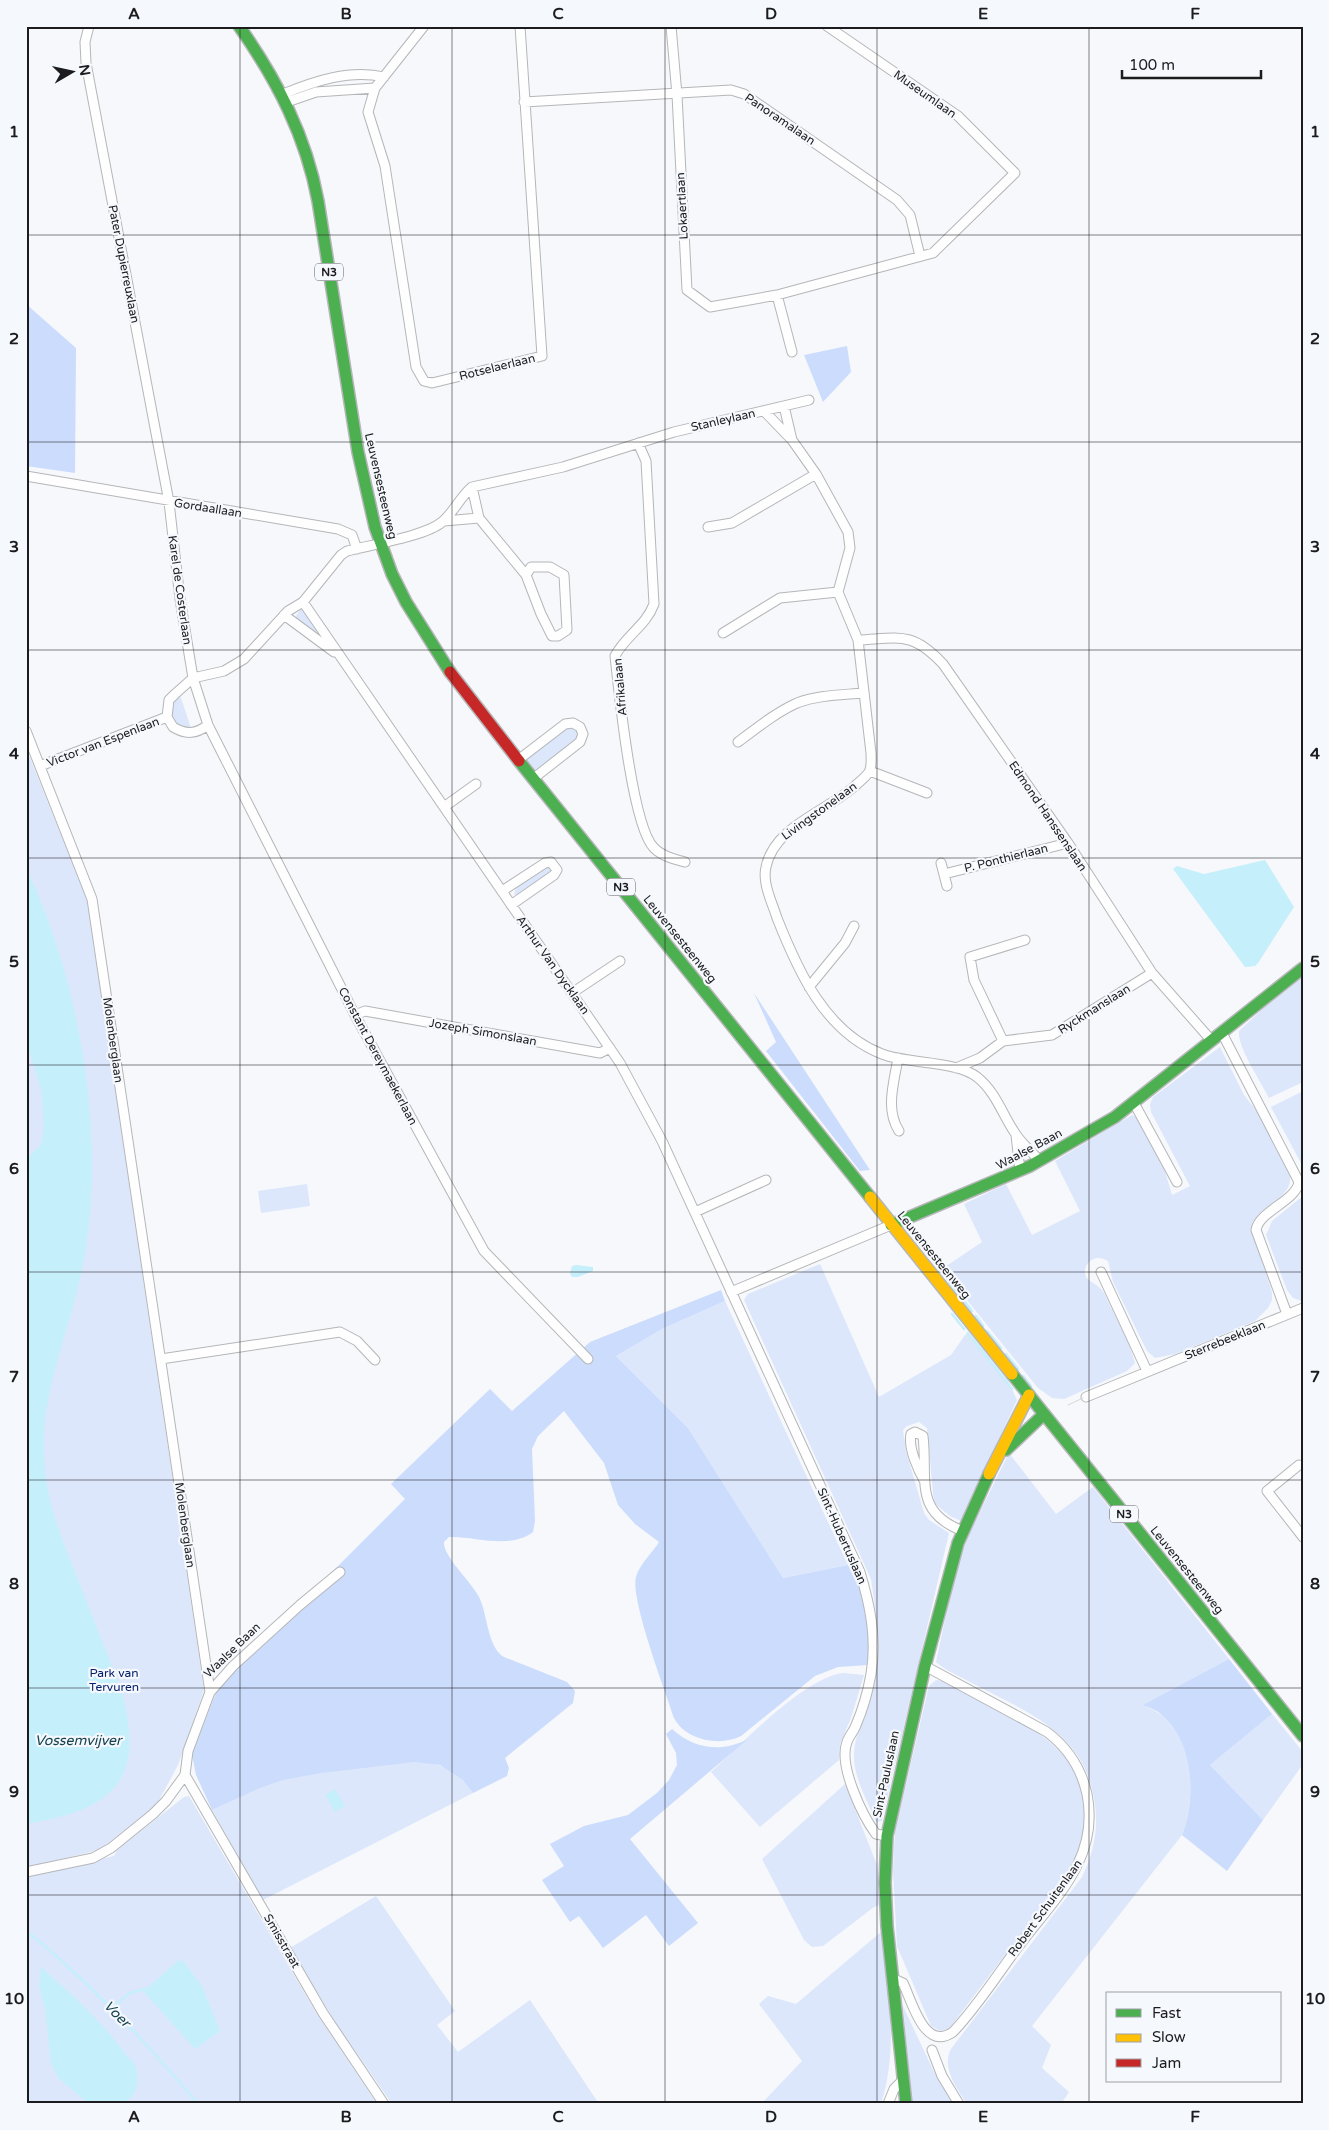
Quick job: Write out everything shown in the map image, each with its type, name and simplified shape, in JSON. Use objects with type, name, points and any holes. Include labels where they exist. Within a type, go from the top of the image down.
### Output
[{"type":"main road","name":"Leuvensesteenweg","points":[[239,26],[285,98],[312,168],[357,448],[380,543],[399,589],[427,640],[443,664],[518,760],[891,1225],[921,1258],[1303,1736]]},
{"type":"main road","name":"Waalse Baan","points":[[891,1225],[1040,1161],[1134,1103],[1303,968]]},
{"type":"main road","name":"Sint-Pauluslaan","points":[[906,2104],[893,1991],[885,1883],[887,1836],[925,1666],[948,1576],[963,1531],[993,1463],[1029,1395]]},
{"type":"main road","name":"Sint-Pauluslaan","points":[[993,1463],[1013,1441],[1044,1414]]},
{"type":"street","name":"Pater Dupierreuxlaan","points":[[89,26],[85,42],[86,63],[169,502]]},
{"type":"street","name":"Rotselaerlaan","points":[[424,26],[375,88],[370,101],[368,117],[385,166],[416,368],[424,381],[432,383],[542,356],[520,26]]},
{"type":"street","name":"Lokaertlaan","points":[[671,26],[677,95],[687,290],[710,307],[777,295],[933,253],[1015,173]]},
{"type":"street","name":"Museumlaan","points":[[827,26],[958,116],[1015,173]]},
{"type":"street","points":[[285,98],[312,82],[358,73],[384,77]]},
{"type":"street","points":[[285,98],[316,92],[375,88]]},
{"type":"street","name":"Panoramalaan","points":[[524,102],[677,95],[731,90],[744,94],[897,200],[910,216],[920,256]]},
{"type":"street","points":[[777,295],[792,352]]},
{"type":"street","name":"Stanleylaan","points":[[472,487],[563,467],[638,443],[809,400]]},
{"type":"street","points":[[784,406],[792,440]]},
{"type":"street","points":[[764,411],[792,440],[816,474],[848,532],[850,548],[838,592],[858,640],[871,753],[870,771],[927,793]]},
{"type":"street","name":"Afrikalaan","points":[[638,443],[646,461],[654,604],[649,616],[620,646],[615,656],[616,666],[624,732],[639,814],[653,847],[670,858],[685,862]]},
{"type":"street","points":[[708,527],[732,523],[816,474]]},
{"type":"street","name":"Gordaallaan","points":[[26,476],[169,502],[338,528],[352,535],[357,549]]},
{"type":"street","points":[[208,726],[198,732],[180,731],[173,727],[167,717],[169,700],[193,678],[224,670],[244,659],[292,608],[303,602],[341,555],[429,529],[444,520],[461,497],[472,487],[479,518],[526,575],[552,636],[558,636],[567,630],[564,575],[550,567],[531,567],[526,575]]},
{"type":"street","name":"Karel de Costerlaan","points":[[169,502],[180,599],[193,678],[208,726]]},
{"type":"street","points":[[444,520],[479,518]]},
{"type":"street","points":[[723,634],[780,598],[838,592]]},
{"type":"street","name":"Arthur Van Dycklaan","points":[[303,602],[610,1048],[646,1106],[731,1292]]},
{"type":"street","name":"Arthur Van Dycklaan","points":[[284,616],[340,657]]},
{"type":"street","name":"Edmond Hanssenslaan","points":[[858,640],[905,638],[928,647],[943,664],[1068,843],[1152,973],[1212,1041]]},
{"type":"street","points":[[738,742],[776,714],[799,702],[864,693]]},
{"type":"street","name":"Victor van Espenlaan","points":[[40,766],[167,717]]},
{"type":"street","points":[[518,760],[561,726],[573,723],[580,727],[583,734],[580,742],[534,778]]},
{"type":"street","name":"Constant Dereymaekerlaan","points":[[208,726],[355,1015],[484,1251],[588,1359]]},
{"type":"street","name":"Molenberglaan","points":[[26,731],[92,899],[210,1692]]},
{"type":"street","name":"Livingstonelaan","points":[[870,771],[846,794],[796,826],[772,846],[765,868],[770,898],[790,949],[809,987],[824,1008],[856,1042],[898,1058],[956,1068],[976,1076],[996,1098],[1016,1135],[1040,1161]]},
{"type":"street","points":[[444,807],[476,784]]},
{"type":"street","name":"P. Ponthierlaan","points":[[944,874],[1068,843]]},
{"type":"street","points":[[502,891],[545,863],[551,862],[555,865],[557,870],[554,875],[511,905]]},
{"type":"street","points":[[941,863],[947,886]]},
{"type":"street","points":[[809,987],[845,943],[854,926]]},
{"type":"street","points":[[1003,1041],[974,980],[970,957],[1026,940]]},
{"type":"street","points":[[572,993],[620,961]]},
{"type":"street","name":"Ryckmanslaan","points":[[956,1068],[980,1058],[1003,1041],[1052,1035],[1152,973]]},
{"type":"street","name":"Jozeph Simonslaan","points":[[355,1015],[365,1011],[600,1053],[610,1048]]},
{"type":"street","points":[[1222,1033],[1298,1182],[1295,1191],[1259,1222],[1256,1228],[1287,1314]]},
{"type":"street","points":[[898,1058],[891,1110],[893,1121],[899,1131]]},
{"type":"street","points":[[976,1076],[980,1058]]},
{"type":"street","points":[[1134,1103],[1177,1182]]},
{"type":"street","name":"Livingstonelaan","points":[[1016,1135],[1020,1171]]},
{"type":"street","points":[[695,1212],[766,1180]]},
{"type":"street","name":"Waalse Baan","points":[[731,1292],[891,1225]]},
{"type":"street","points":[[1101,1272],[1148,1371]]},
{"type":"street","name":"Sint-Hubertuslaan","points":[[731,1292],[860,1572],[868,1599],[873,1627],[871,1673],[866,1697],[847,1742],[845,1758],[846,1768],[866,1821],[876,1834],[887,1836]]},
{"type":"street","name":"Sterrebeeklaan","points":[[1086,1397],[1303,1308]]},
{"type":"street","points":[[161,1359],[340,1332],[357,1341],[374,1360]]},
{"type":"street","points":[[1299,1465],[1267,1491],[1303,1537]]},
{"type":"street","points":[[925,1482],[929,1504],[935,1516],[944,1524],[963,1531]]},
{"type":"street","name":"Waalse Baan","points":[[185,1775],[188,1751],[210,1692],[271,1631],[340,1572]]},
{"type":"street","name":"Robert Schuitenlaan","points":[[910,1997],[922,2024],[929,2033],[937,2037],[948,2035],[955,2030],[1077,1869],[1087,1844],[1090,1822],[1084,1783],[1076,1762],[1063,1745],[1046,1732],[925,1666]]},
{"type":"street","points":[[26,1872],[93,1858],[110,1848],[166,1801],[185,1775]]},
{"type":"street","name":"Smisstraat","points":[[185,1775],[324,2013],[384,2104]]},
{"type":"street","points":[[892,1978],[902,1981],[910,1997]]},
{"type":"street","points":[[893,1991],[903,1991],[910,1997]]},
{"type":"street","points":[[932,2050],[942,2076],[959,2104]]},
{"type":"street","points":[[888,2104],[894,2089],[904,2080]]},
{"type":"green space","points":[[300,610],[303,610],[316,628],[317,634],[296,621],[296,616]]},
{"type":"green space","points":[[179,692],[192,731],[185,730],[172,719],[172,704]]},
{"type":"green space","points":[[570,726],[576,728],[579,738],[535,773],[524,759]]},
{"type":"green space","name":"Park van Tervuren","points":[[26,748],[87,900],[204,1690],[178,1765],[157,1804],[99,1850],[27,1867]]},
{"type":"green space","points":[[546,867],[550,867],[551,873],[518,896],[514,894],[516,888]]},
{"type":"green space","points":[[1303,977],[1303,1082],[1269,1098],[1246,1055],[1239,1038],[1239,1031],[1269,1003]]},
{"type":"green space","points":[[1220,1047],[1244,1095],[1259,1114],[1290,1174],[1290,1183],[1281,1197],[1260,1213],[1254,1220],[1251,1228],[1272,1292],[1272,1300],[1268,1308],[1255,1321],[1175,1354],[1155,1358],[1147,1351],[1113,1282],[1108,1261],[1102,1258],[1093,1259],[1086,1266],[1087,1279],[1104,1293],[1129,1344],[1135,1363],[1127,1371],[1064,1399],[1052,1398],[1038,1388],[942,1269],[982,1242],[964,1204],[1006,1184],[1032,1235],[1080,1211],[1055,1161],[1132,1115],[1137,1118],[1164,1168],[1172,1195],[1190,1186],[1151,1112],[1150,1104],[1153,1097]]},
{"type":"green space","points":[[1303,1091],[1303,1167],[1271,1107]]},
{"type":"green space","points":[[307,1184],[310,1206],[261,1213],[258,1191]]},
{"type":"green space","points":[[1303,1196],[1302,1301],[1293,1298],[1287,1290],[1266,1235],[1272,1221]]},
{"type":"green space","points":[[820,1264],[879,1397],[951,1355],[968,1331],[1008,1381],[1017,1400],[961,1521],[950,1516],[934,1503],[927,1428],[919,1422],[907,1426],[903,1430],[906,1451],[924,1513],[929,1520],[949,1533],[882,1821],[876,1822],[859,1782],[854,1757],[858,1733],[872,1694],[877,1665],[878,1637],[871,1579],[744,1300],[748,1294]]},
{"type":"green space","points":[[725,1301],[848,1565],[783,1578],[688,1428],[616,1356],[664,1328]]},
{"type":"green space","points":[[1009,1453],[1056,1514],[1093,1487],[1229,1659],[1144,1705],[1161,1714],[1170,1722],[1184,1747],[1190,1777],[1189,1807],[1186,1822],[1182,1835],[1032,2026],[1051,2045],[1042,2068],[1069,2092],[1061,2104],[967,2104],[951,2078],[948,2063],[951,2049],[1082,1877],[1091,1856],[1095,1834],[1096,1812],[1092,1789],[1085,1768],[1074,1750],[1044,1722],[947,1670],[936,1662],[955,1572],[968,1536]]},
{"type":"green space","points":[[843,1673],[864,1675],[851,1718],[840,1744],[839,1760],[760,1827],[711,1772],[755,1730],[792,1699],[827,1678]]},
{"type":"green space","points":[[936,1680],[943,1681],[993,1706],[1019,1720],[1042,1736],[1063,1754],[1077,1776],[1085,1802],[1085,1833],[1073,1865],[949,2029],[940,2031],[931,2026],[897,1946],[893,1871],[895,1831],[929,1686]]},
{"type":"green space","points":[[1272,1714],[1303,1752],[1303,1764],[1263,1820],[1210,1765]]},
{"type":"green space","points":[[415,1762],[432,1763],[448,1769],[463,1779],[473,1793],[263,1900],[212,1810],[257,1789],[289,1778],[342,1768]]},
{"type":"green space","points":[[845,1784],[877,1865],[880,1905],[874,1907],[823,1946],[812,1947],[804,1940],[762,1859]]},
{"type":"green space","points":[[189,1796],[315,2011],[377,2104],[26,2104],[26,1876],[114,1856],[117,1850],[184,1797]]},
{"type":"green space","points":[[376,1896],[455,2011],[437,2025],[458,2052],[530,2000],[599,2104],[392,2104],[336,2023],[290,1948]]},
{"type":"green space","points":[[882,1931],[889,1996],[891,2040],[890,2061],[881,2104],[761,2104],[802,2061],[759,2004],[768,1996],[796,2004]]},
{"type":"green space","points":[[903,2006],[934,2072],[954,2104],[912,2104]]},
{"type":"shaded area","points":[[26,304],[76,348],[75,473],[26,466]]},
{"type":"shaded area","points":[[847,346],[851,372],[823,402],[804,355]]},
{"type":"shaded area","points":[[754,993],[870,1170],[860,1171],[766,1051],[776,1042]]},
{"type":"shaded area","points":[[721,1290],[725,1301],[664,1328],[616,1356],[688,1428],[783,1578],[848,1565],[860,1587],[867,1613],[868,1665],[838,1667],[815,1676],[741,1736],[733,1739],[713,1741],[686,1732],[674,1718],[638,1605],[636,1577],[643,1563],[659,1542],[635,1524],[618,1505],[604,1463],[564,1411],[538,1436],[532,1449],[535,1521],[533,1532],[514,1540],[492,1541],[449,1537],[444,1542],[448,1555],[479,1597],[491,1638],[498,1652],[504,1657],[567,1682],[575,1691],[573,1703],[505,1758],[509,1768],[507,1776],[473,1793],[463,1780],[440,1765],[415,1762],[321,1773],[283,1780],[260,1788],[212,1810],[196,1775],[192,1755],[217,1690],[245,1659],[405,1499],[391,1484],[490,1389],[512,1411],[590,1342]]},
{"type":"shaded area","points":[[1229,1659],[1272,1714],[1210,1765],[1263,1820],[1227,1871],[1182,1835],[1189,1806],[1190,1773],[1187,1757],[1174,1728],[1159,1713],[1143,1705]]},
{"type":"shaded area","points":[[672,1729],[689,1741],[708,1747],[728,1746],[748,1739],[630,1839],[698,1923],[669,1946],[646,1915],[603,1948],[579,1916],[570,1922],[542,1880],[564,1866],[550,1844],[584,1826],[628,1815],[657,1793],[669,1780],[677,1765],[676,1753],[666,1734]]},
{"type":"water","points":[[1265,860],[1294,907],[1258,963],[1255,966],[1245,967],[1173,869],[1177,866],[1204,874]]},
{"type":"water","name":"Vossemvijver","points":[[26,868],[62,961],[75,1012],[84,1064],[90,1117],[92,1170],[89,1221],[82,1269],[57,1361],[47,1407],[44,1431],[45,1471],[47,1487],[60,1532],[119,1684],[116,1687],[122,1693],[128,1724],[129,1749],[125,1770],[115,1787],[100,1800],[81,1810],[56,1818],[26,1824],[26,1159],[41,1145],[44,1127],[41,1089],[26,1041]]},
{"type":"water","points":[[572,1266],[593,1267],[593,1271],[578,1277],[572,1277],[570,1273]]},
{"type":"water","points":[[335,1789],[345,1806],[335,1812],[325,1795]]},
{"type":"water","points":[[179,1960],[184,1962],[202,1986],[220,2031],[195,2049],[144,1992]]},
{"type":"water","points":[[41,1967],[97,2020],[134,2063],[138,2080],[135,2091],[128,2100],[115,2105],[89,2104],[58,2078],[51,2063],[45,2009],[39,1986]]},
{"type":"waterway","points":[[946,1278],[959,1295]]},
{"type":"waterway","points":[[965,1302],[972,1311]]},
{"type":"waterway","points":[[952,1314],[964,1329]]},
{"type":"waterway","points":[[976,1316],[983,1326]]},
{"type":"waterway","points":[[987,1331],[1001,1348]]},
{"type":"waterway","points":[[968,1334],[1012,1389]]},
{"type":"waterway","points":[[1006,1354],[1018,1369]]},
{"type":"waterway","points":[[1023,1376],[1031,1386]]},
{"type":"waterway","name":"Voer","points":[[26,1934],[33,1936],[98,1995],[160,2059],[198,2104]]},
{"type":"waterway","points":[[110,2009],[130,1993],[146,1989]]},
{"type":"tram line","points":[[1068,1405],[1083,1398]]},
{"type":"traffic: fast","points":[[239,26],[278,88],[298,131],[313,177],[358,452],[375,527],[392,574],[406,602],[450,672]]},
{"type":"traffic: fast","points":[[519,761],[870,1197]]},
{"type":"traffic: fast","points":[[891,1225],[1030,1166],[1115,1117],[1303,968]]},
{"type":"traffic: fast","points":[[1012,1374],[1303,1736]]},
{"type":"traffic: fast","points":[[1006,1450],[1044,1414]]},
{"type":"traffic: fast","points":[[906,2104],[887,1926],[885,1883],[887,1836],[925,1666],[958,1543],[989,1474]]},
{"type":"traffic: slow","points":[[870,1197],[1012,1374]]},
{"type":"traffic: slow","points":[[989,1474],[1029,1395]]},
{"type":"traffic: jam","points":[[450,672],[519,761]]}]
